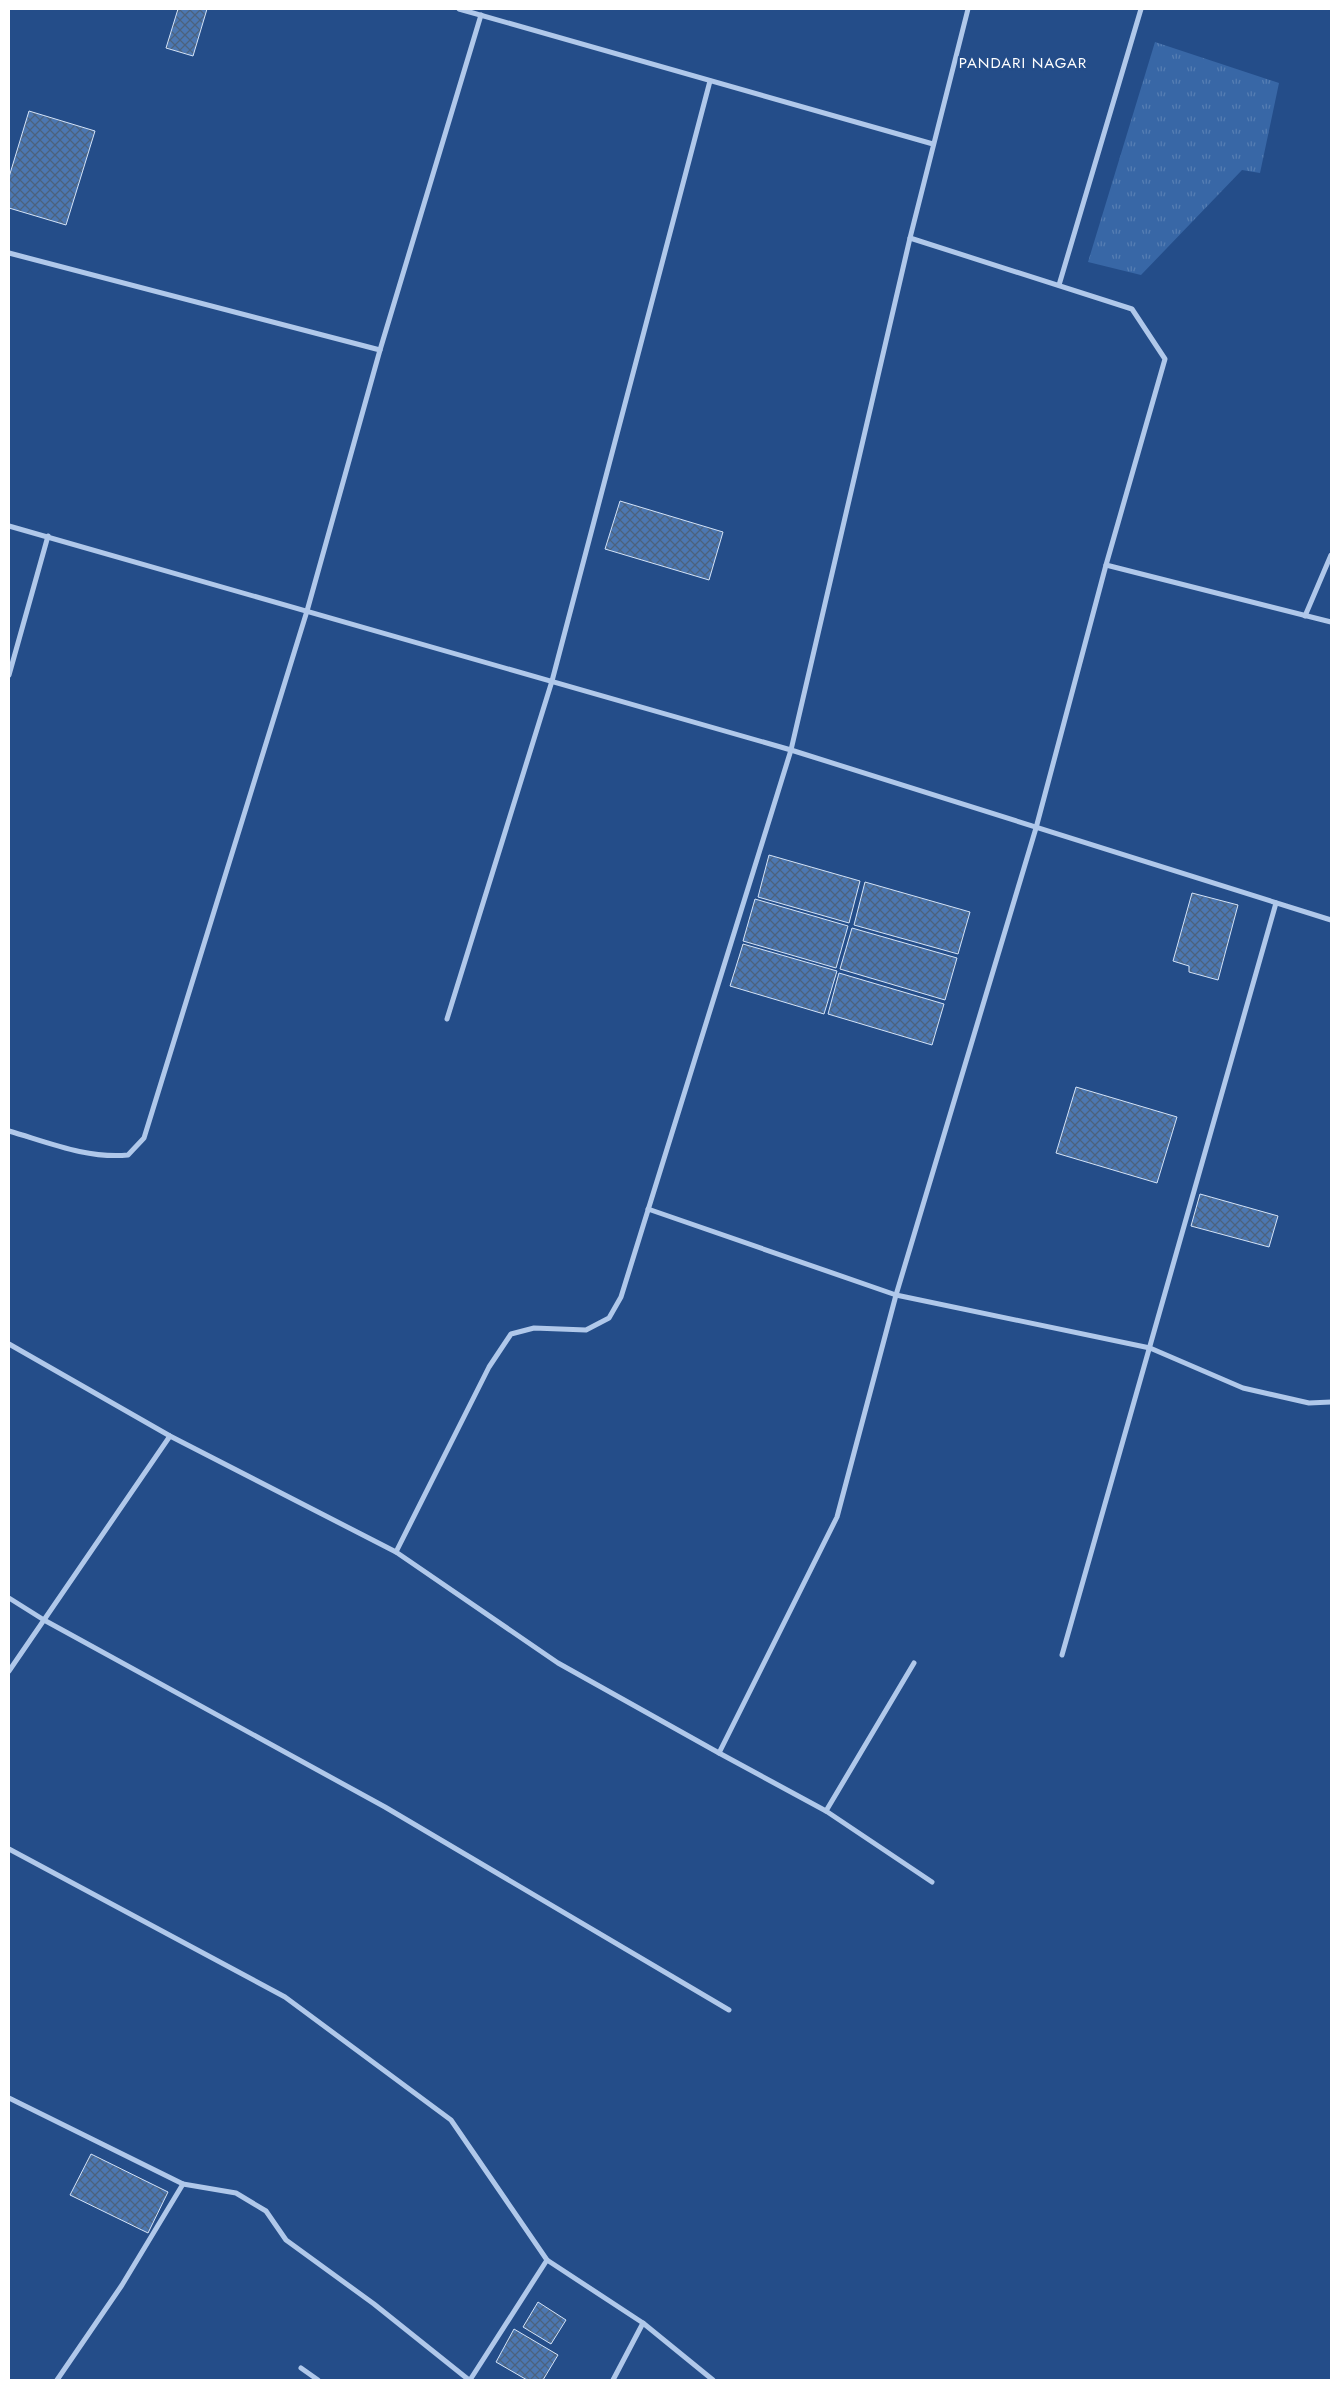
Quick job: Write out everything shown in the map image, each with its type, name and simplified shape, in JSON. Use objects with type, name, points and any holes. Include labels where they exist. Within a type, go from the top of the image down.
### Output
[{"type":"street","points":[[459,9],[933,144]]},
{"type":"street","points":[[396,1552],[489,1367],[511,1334],[534,1328],[586,1330],[609,1318],[621,1297],[791,750],[910,238],[968,9]]},
{"type":"street","points":[[1058,285],[1141,9]]},
{"type":"street","points":[[9,1131],[90,1154],[111,1157],[128,1156],[144,1138],[307,611],[380,350],[482,15]]},
{"type":"street","points":[[447,1019],[552,681],[710,81]]},
{"type":"street","points":[[719,1754],[837,1517],[896,1295],[1036,828],[1106,565],[1165,358],[1132,309],[910,238]]},
{"type":"street","points":[[9,252],[380,350]]},
{"type":"street","points":[[9,526],[791,750],[1331,920]]},
{"type":"street","points":[[9,675],[48,536]]},
{"type":"street","points":[[1305,616],[1331,555]]},
{"type":"street","points":[[1106,565],[1331,622]]},
{"type":"street","points":[[1062,1656],[1276,903]]},
{"type":"street","points":[[648,1210],[896,1295],[1150,1348],[1243,1388],[1309,1403],[1331,1402]]},
{"type":"street","points":[[9,1344],[170,1436],[396,1552],[558,1663],[719,1754],[826,1810],[932,1882]]},
{"type":"street","points":[[9,1672],[170,1436]]},
{"type":"street","points":[[9,1598],[44,1620],[385,1807],[729,2010]]},
{"type":"street","points":[[826,1810],[914,1663]]},
{"type":"street","points":[[9,1849],[285,1997],[451,2120],[547,2260],[643,2323],[713,2380]]},
{"type":"street","points":[[9,2098],[183,2184],[236,2192],[266,2211],[286,2240],[374,2304],[469,2380],[547,2260]]},
{"type":"street","points":[[57,2380],[122,2285],[183,2184]]},
{"type":"street","points":[[613,2380],[643,2323]]},
{"type":"street","points":[[301,2368],[318,2380]]},
{"type":"green space","points":[[1155,42],[1279,83],[1260,173],[1242,170],[1141,275],[1088,262]]},
{"type":"building","points":[[178,9],[207,9],[193,56],[166,48]]},
{"type":"building","points":[[29,111],[95,131],[66,225],[9,208],[9,177]]},
{"type":"building","points":[[620,501],[723,532],[709,580],[605,549]]},
{"type":"building","points":[[769,855],[860,881],[849,923],[758,897]]},
{"type":"building","points":[[865,882],[970,912],[958,954],[854,925]]},
{"type":"building","points":[[1192,893],[1238,905],[1218,980],[1189,972],[1189,966],[1173,961]]},
{"type":"building","points":[[755,899],[848,926],[836,968],[743,941]]},
{"type":"building","points":[[852,928],[957,958],[945,1000],[840,969]]},
{"type":"building","points":[[743,944],[837,971],[824,1014],[730,986]]},
{"type":"building","points":[[839,973],[944,1004],[932,1045],[828,1014]]},
{"type":"building","points":[[1076,1087],[1177,1117],[1157,1183],[1056,1153]]},
{"type":"building","points":[[1200,1194],[1278,1216],[1269,1247],[1191,1226]]},
{"type":"building","points":[[91,2154],[168,2192],[148,2233],[70,2195]]},
{"type":"building","points":[[538,2302],[566,2320],[551,2344],[523,2327]]},
{"type":"building","points":[[514,2329],[558,2355],[543,2380],[527,2380],[496,2362]]},
{"type":"district","name":"PANDARI NAGAR","points":[[1023,63]]}]
